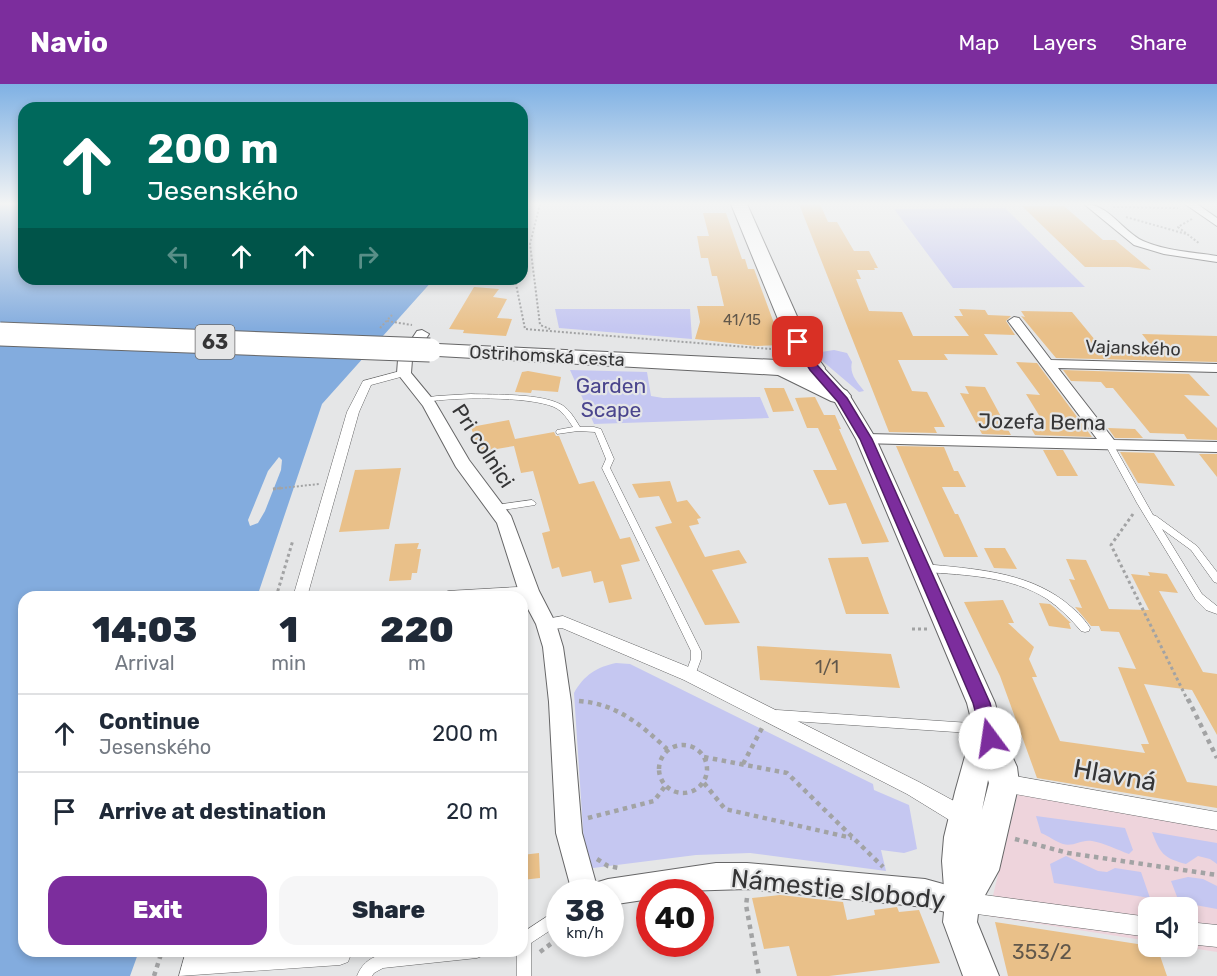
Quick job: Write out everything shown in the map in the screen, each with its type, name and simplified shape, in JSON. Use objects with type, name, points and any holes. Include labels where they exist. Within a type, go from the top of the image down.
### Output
[{"type":"main road","points":[[752,246],[786,359]]},
{"type":"main road","name":"63","points":[[0,334],[426,340]]},
{"type":"main road","name":"Ostrihomská cesta","points":[[426,340],[786,359],[802,376],[839,396]]},
{"type":"street","points":[[1147,246],[1164,251],[1217,259]]},
{"type":"street","points":[[1014,321],[1109,444]]},
{"type":"street","points":[[302,591],[353,412],[367,383],[404,373],[405,360],[426,340]]},
{"type":"street","points":[[786,359],[839,396],[866,439],[981,703],[1002,767],[1004,783],[982,870],[962,902]]},
{"type":"street","name":"Vajanského","points":[[1047,364],[1217,368]]},
{"type":"street","name":"Pri colnici","points":[[404,373],[426,400],[462,463],[496,508],[512,539],[524,591]]},
{"type":"street","name":"Jozefa Bema","points":[[866,439],[1217,447]]},
{"type":"street","points":[[528,599],[546,624],[553,647],[560,702],[568,825],[581,879]]},
{"type":"street","points":[[546,624],[563,622],[690,675],[958,814]]},
{"type":"street","points":[[981,976],[960,922],[962,902],[958,861],[960,837],[982,749],[989,733]]},
{"type":"street","name":"Hlavná","points":[[1004,783],[1217,820]]},
{"type":"street","name":"Námestie slobody","points":[[624,890],[716,876],[747,876],[925,893],[962,902]]},
{"type":"street","points":[[962,902],[1138,926]]},
{"type":"street","points":[[1198,934],[1217,936]]},
{"type":"street","points":[[193,964],[296,957]]},
{"type":"lane","points":[[426,400],[454,396],[540,400],[562,408],[578,429]]},
{"type":"lane","points":[[561,432],[578,429],[598,431],[610,459],[606,468],[696,651],[690,675]]},
{"type":"lane","points":[[1109,444],[1141,503],[1199,597],[1217,610]]},
{"type":"lane","points":[[496,508],[532,502]]},
{"type":"lane","points":[[1149,515],[1194,548],[1217,579]]},
{"type":"lane","points":[[922,568],[1010,578],[1050,595],[1069,608],[1085,628]]},
{"type":"lane","points":[[769,715],[989,733]]},
{"type":"lane","points":[[528,937],[546,924]]},
{"type":"lane","points":[[364,976],[369,968],[382,961],[420,957]]},
{"type":"path","points":[[530,246],[540,325],[555,331]]},
{"type":"path","points":[[516,285],[525,329],[786,359]]},
{"type":"path","points":[[380,328],[392,315]]},
{"type":"path","points":[[387,321],[426,340]]},
{"type":"path","points":[[273,489],[323,484]]},
{"type":"path","points":[[1141,503],[1112,545],[1217,758]]},
{"type":"path","points":[[278,591],[293,540]]},
{"type":"path","points":[[912,629],[929,629]]},
{"type":"path","points":[[574,702],[591,701],[628,713],[667,749]]},
{"type":"path","points":[[743,764],[769,715]]},
{"type":"path","points":[[680,744],[694,747],[704,757],[708,770],[704,783],[693,791],[679,792],[666,785],[658,772],[659,759],[667,749],[680,744]]},
{"type":"path","points":[[704,757],[787,773],[885,869]]},
{"type":"path","points":[[704,783],[725,809],[854,838]]},
{"type":"path","points":[[580,820],[654,801],[666,785]]},
{"type":"path","points":[[1008,837],[1068,853],[1217,875]]},
{"type":"path","points":[[748,888],[746,904],[759,976]]},
{"type":"path","points":[[524,970],[546,950]]},
{"type":"path","points":[[154,976],[160,957]]},
{"type":"shaded area","points":[[0,246],[18,246],[18,285],[429,285],[322,404],[259,591],[18,591],[18,957],[137,957],[130,976],[0,976]]},
{"type":"shaded area","points":[[1033,781],[1217,812],[1217,952],[1198,949],[1198,897],[1138,897],[1138,939],[988,916],[1018,793]]},
{"type":"green space","points":[[921,246],[1043,246],[1085,287],[953,288]]},
{"type":"green space","points":[[555,309],[690,309],[692,339],[559,328]]},
{"type":"green space","points":[[834,350],[847,353],[852,362],[851,366],[856,381],[864,391],[859,392],[820,359],[821,352]]},
{"type":"green space","name":"Garden Scape","points":[[570,370],[647,372],[651,396],[663,398],[760,397],[769,418],[594,424]]},
{"type":"green space","points":[[616,663],[630,664],[873,784],[874,790],[909,805],[917,849],[904,853],[881,850],[886,871],[750,853],[696,855],[593,868],[585,859],[574,693],[582,681],[592,673]]},
{"type":"green space","points":[[1036,816],[1125,828],[1133,850],[1129,854],[1092,841],[1071,845],[1063,844],[1041,833]]},
{"type":"green space","points":[[1152,832],[1217,843],[1217,864],[1210,859],[1198,856],[1186,864],[1167,857],[1157,845]]},
{"type":"green space","points":[[1066,856],[1098,871],[1107,872],[1115,868],[1141,872],[1150,897],[1054,883],[1050,864]]},
{"type":"green space","points":[[1188,877],[1203,879],[1217,886],[1217,909],[1198,906],[1198,897],[1177,897],[1171,881]]},
{"type":"pier","points":[[279,457],[282,460],[281,470],[265,511],[258,523],[250,526],[248,520],[268,471]]},
{"type":"building","points":[[699,246],[737,246],[748,269],[754,269],[782,345],[756,346],[695,339],[700,322],[697,306],[724,306],[717,276],[712,276],[708,258],[701,258]]},
{"type":"building","points":[[815,246],[851,246],[854,251],[869,251],[878,268],[857,270],[861,279],[856,279],[869,311],[902,312],[913,336],[969,336],[954,316],[963,316],[959,309],[985,310],[988,315],[1011,316],[1006,321],[1015,335],[984,334],[998,355],[944,354],[948,360],[898,360],[912,391],[927,392],[945,427],[934,427],[937,433],[889,432]]},
{"type":"building","points":[[1063,246],[1122,246],[1151,270],[1129,267],[1085,267]]},
{"type":"building","points":[[474,287],[499,289],[493,297],[507,299],[497,318],[512,319],[506,336],[463,333],[464,330],[449,329]]},
{"type":"building","points":[[1021,311],[1072,312],[1100,346],[1153,348],[1142,334],[1217,336],[1217,362],[1056,358],[1021,316],[1025,317]]},
{"type":"building","points":[[1016,362],[1037,363],[1092,437],[1035,435],[1029,425],[1045,425],[1026,394],[1040,395]]},
{"type":"building","points":[[1063,370],[1189,374],[1210,396],[1184,395],[1217,428],[1217,440],[1187,439],[1184,434],[1150,433],[1113,388],[1106,388],[1101,382],[1071,381]]},
{"type":"building","points":[[522,372],[561,377],[558,392],[532,390],[531,393],[515,392]]},
{"type":"building","points":[[965,386],[985,387],[1011,435],[982,434],[960,393],[969,394]]},
{"type":"building","points":[[764,388],[784,388],[794,411],[773,412]]},
{"type":"building","points":[[815,397],[824,415],[835,415],[889,542],[862,544],[846,503],[829,505],[813,470],[837,470],[818,428],[807,428],[795,398]]},
{"type":"building","points":[[509,420],[515,439],[554,432],[556,436],[559,436],[579,484],[594,481],[620,539],[630,537],[640,561],[621,565],[632,599],[609,603],[603,581],[594,583],[591,571],[562,577],[559,567],[552,569],[542,533],[550,531],[533,471],[521,473],[514,446],[479,452],[471,427]]},
{"type":"building","points":[[1108,428],[1135,429],[1143,438],[1115,438]]},
{"type":"building","points":[[896,446],[944,447],[954,471],[958,471],[966,487],[942,487],[955,514],[958,514],[978,557],[944,557]]},
{"type":"building","points":[[1043,450],[1063,450],[1078,476],[1057,476]]},
{"type":"building","points":[[1120,452],[1154,453],[1175,486],[1138,483]]},
{"type":"building","points":[[1199,454],[1217,454],[1217,477]]},
{"type":"building","points":[[401,468],[389,529],[339,532],[355,470]]},
{"type":"building","points":[[670,481],[677,502],[687,500],[701,518],[697,519],[699,524],[689,526],[705,557],[739,550],[747,563],[712,570],[740,623],[705,625],[655,527],[672,523],[659,496],[639,498],[632,484]]},
{"type":"building","points":[[419,543],[417,549],[421,549],[417,573],[412,573],[411,580],[389,581],[395,544]]},
{"type":"building","points":[[984,548],[1005,548],[1017,569],[994,568]]},
{"type":"building","points":[[868,557],[889,614],[846,614],[828,558]]},
{"type":"building","points":[[1066,559],[1086,560],[1109,609],[1149,610],[1131,574],[1150,576],[1148,572],[1167,574],[1178,593],[1159,591],[1203,672],[1217,674],[1217,735],[1192,690],[1144,684],[1187,782],[1217,786],[1217,808],[1037,778],[1000,676],[964,602],[1003,600],[1014,623],[1008,623],[1034,647],[1029,659],[1037,677],[1032,677],[1060,741],[1145,753],[1141,744],[1149,744],[1118,667],[1136,669],[1119,632],[1101,631],[1099,626],[1091,626],[1075,607],[1082,608],[1069,579],[1075,580]]},
{"type":"building","points":[[1039,603],[1050,604],[1055,608],[1071,623],[1069,623],[1071,629],[1049,626]]},
{"type":"building","points":[[757,646],[891,654],[900,688],[760,680]]},
{"type":"building","points":[[539,853],[540,878],[528,879],[528,854]]},
{"type":"building","points":[[780,895],[843,902],[847,920],[875,915],[874,910],[897,907],[899,912],[919,910],[940,963],[829,976],[797,976],[789,946],[764,949],[752,898]]},
{"type":"building","points":[[995,922],[1138,944],[1138,957],[1160,957],[1167,976],[1008,976]]},
{"type":"route","points":[[798,342],[814,368],[843,400],[866,439],[981,703],[990,738]]}]
